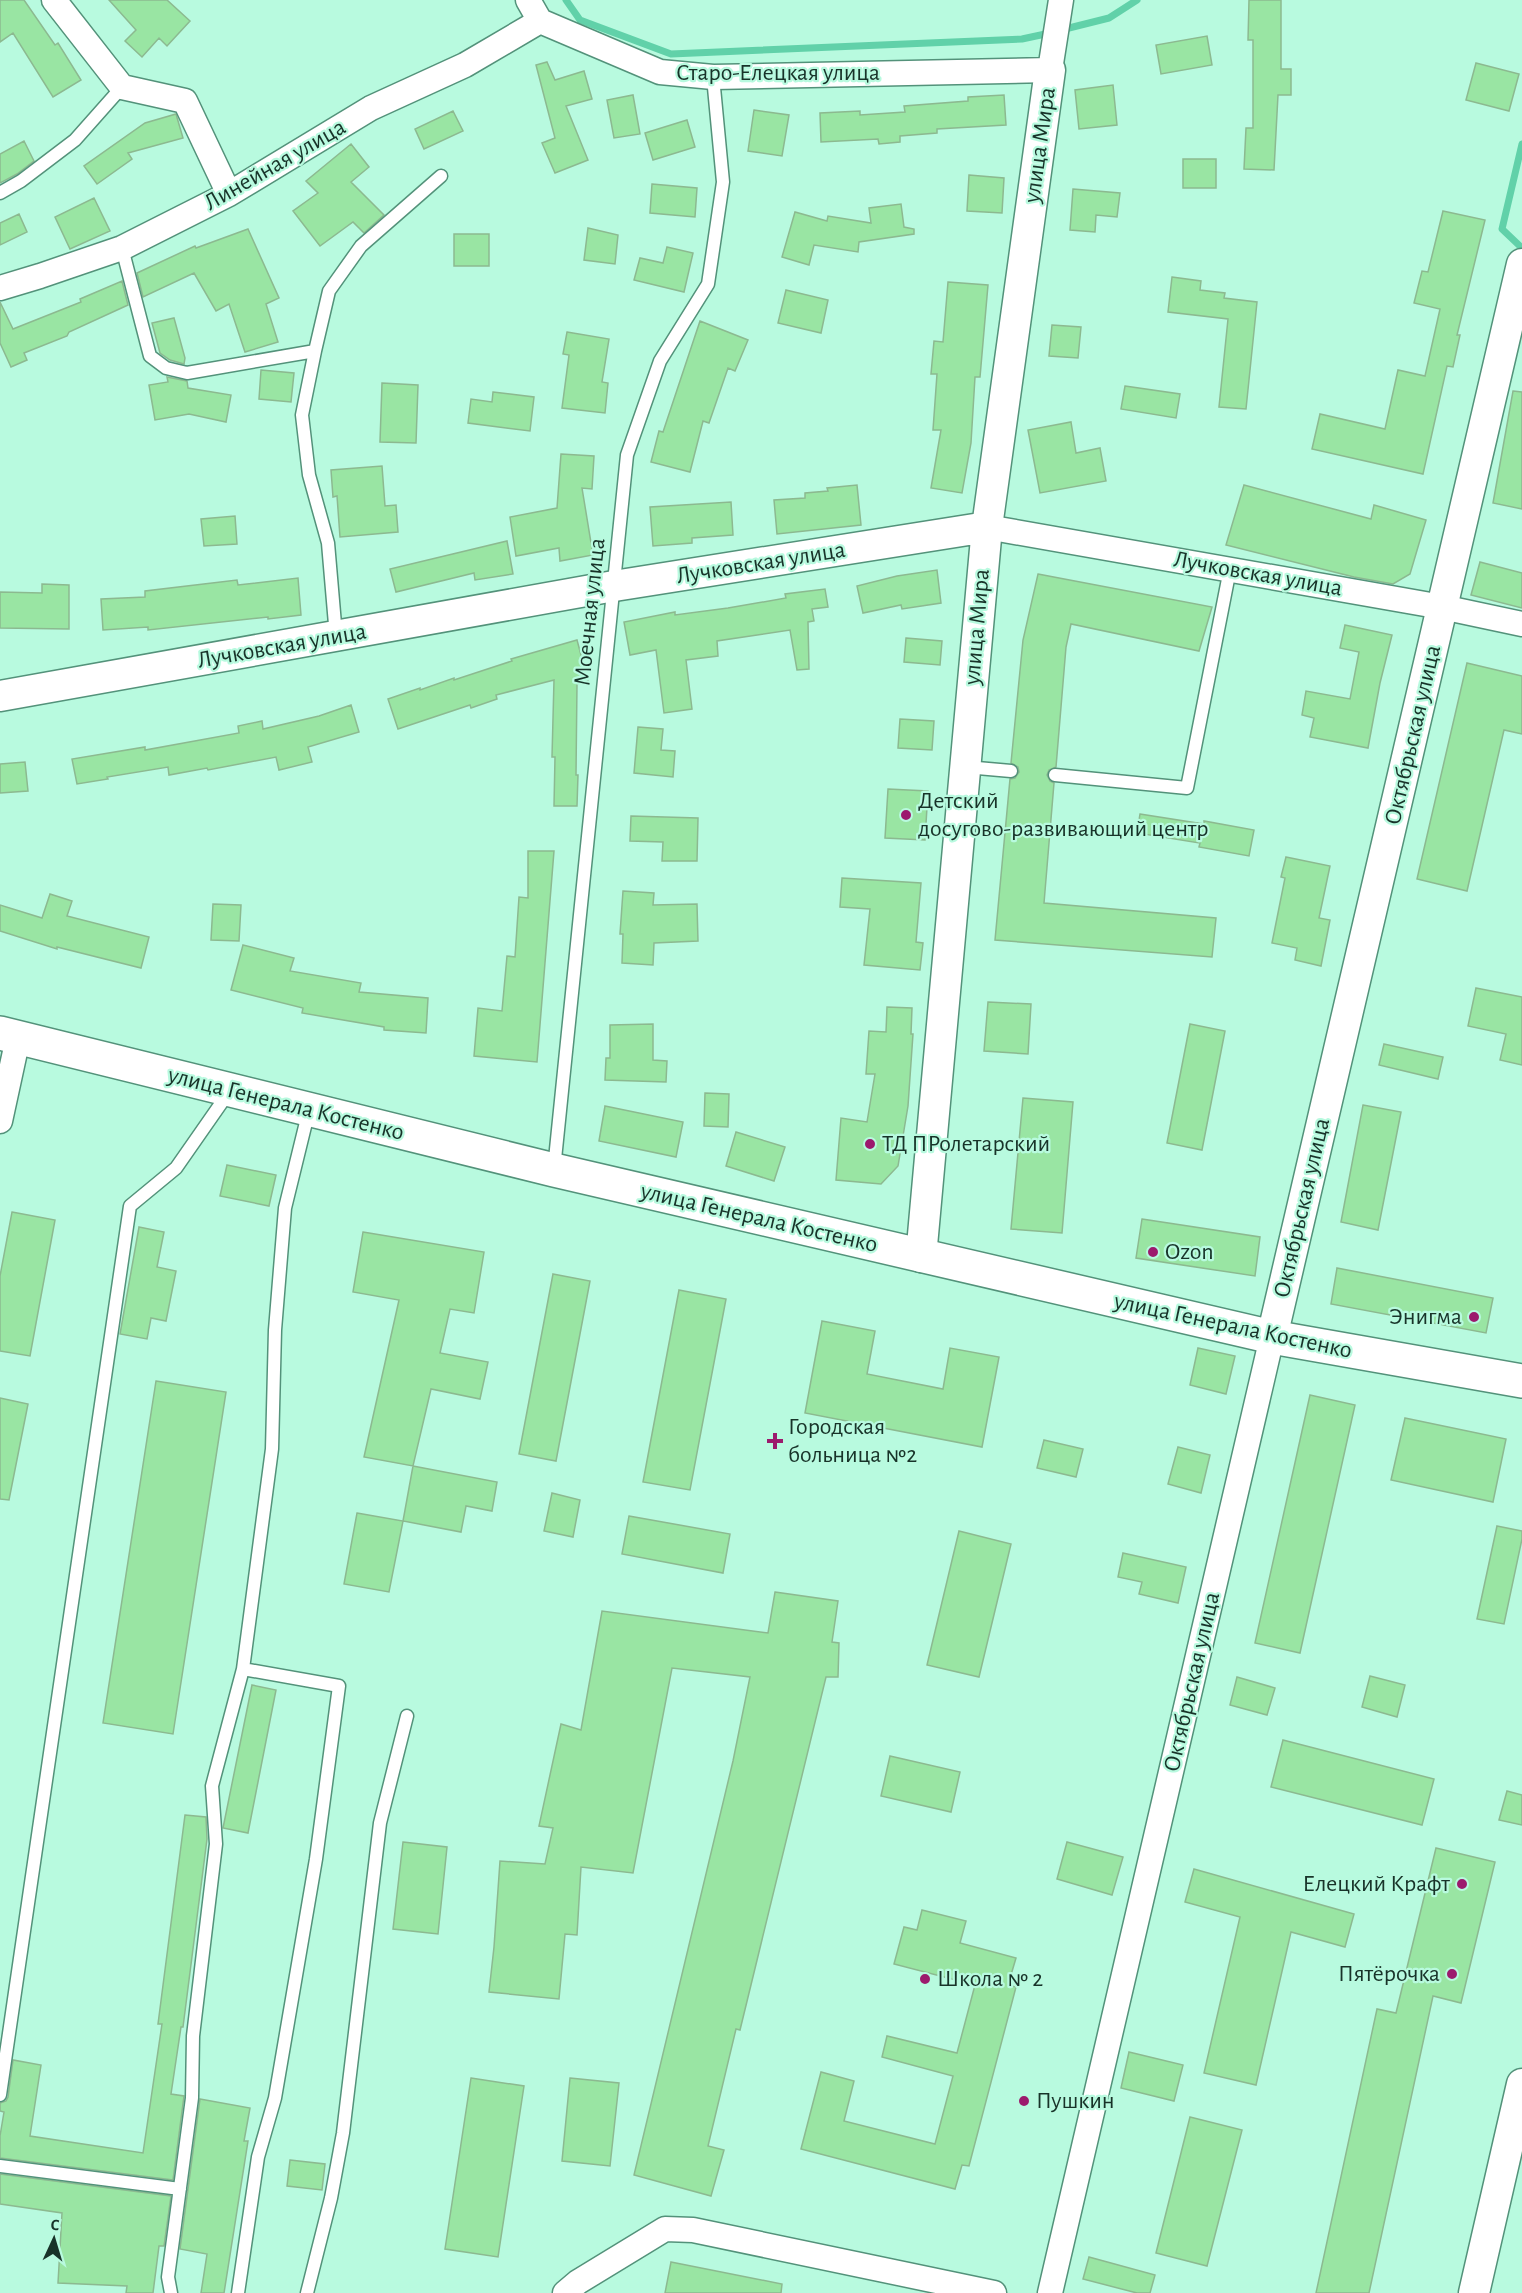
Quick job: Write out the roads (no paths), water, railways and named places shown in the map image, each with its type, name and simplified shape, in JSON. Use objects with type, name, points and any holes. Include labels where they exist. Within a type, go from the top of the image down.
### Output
[{"type":"main road","name":"улица Генерала Костенко","points":[[9,1035],[554,1170],[921,1257],[1272,1337],[1522,1381]]},
{"type":"street","points":[[54,0],[122,87],[185,101],[229,194]]},
{"type":"street","points":[[528,0],[540,21]]},
{"type":"street","name":"улица Мира","points":[[921,1257],[987,527],[1060,0]]},
{"type":"street","name":"Старо-Елецкая улица","points":[[540,21],[660,72],[713,77],[1050,70]]},
{"type":"street","name":"Линейная улица","points":[[0,288],[122,248],[229,194],[371,108],[465,65],[540,21]]},
{"type":"street","name":"Октябрьская улица","points":[[1050,2293],[1522,264]]},
{"type":"street","name":"Лучковская улица","points":[[0,696],[614,586],[987,527],[1442,607],[1522,624]]},
{"type":"street","points":[[0,1121],[9,1035]]},
{"type":"street","points":[[1474,2293],[1522,2084]]},
{"type":"street","points":[[565,2293],[578,2282],[665,2229],[693,2230],[994,2293]]},
{"type":"lane","name":"Моечная улица","points":[[554,1170],[627,455],[660,361],[708,284],[723,182],[713,77]]},
{"type":"lane","points":[[0,193],[21,181],[75,140],[122,87]]},
{"type":"lane","points":[[337,637],[328,543],[309,475],[302,415],[315,351],[329,291],[361,246],[441,176]]},
{"type":"lane","points":[[122,248],[150,356],[166,369],[187,373],[315,351]]},
{"type":"lane","points":[[1055,776],[1187,788],[1230,569]]},
{"type":"lane","points":[[965,767],[1011,771]]},
{"type":"lane","points":[[0,2096],[130,1206],[176,1168],[230,1089]]},
{"type":"lane","points":[[171,2293],[168,2277],[192,2098],[193,2036],[216,1844],[212,1786],[243,1669],[272,1449],[275,1330],[285,1208],[309,1109]]},
{"type":"lane","points":[[238,2293],[258,2157],[275,2098],[316,1859],[339,1686],[243,1669]]},
{"type":"lane","points":[[307,2293],[332,2198],[343,2133],[380,1823],[407,1716]]},
{"type":"lane","points":[[0,2166],[180,2189]]},
{"type":"waterway","points":[[566,0],[580,20],[671,54],[1022,39],[1050,33]]},
{"type":"waterway","points":[[1061,30],[1109,18],[1137,0]]},
{"type":"waterway","points":[[1522,144],[1502,229],[1522,248]]},
{"type":"place","name":"Детский досугово-развивающий центр","points":[[906,815]]},
{"type":"place","name":"ТД ПРолетарский","points":[[870,1144]]},
{"type":"place","name":"Ozon","points":[[1153,1252]]},
{"type":"place","name":"Энигма","points":[[1474,1317]]},
{"type":"place","name":"Городская больница №2","points":[[775,1441]]},
{"type":"place","name":"Елецкий Крафт","points":[[1462,1884]]},
{"type":"place","name":"Пятёрочка","points":[[1452,1974]]},
{"type":"place","name":"Школа № 2","points":[[925,1979]]},
{"type":"place","name":"Пушкин","points":[[1024,2101]]}]
